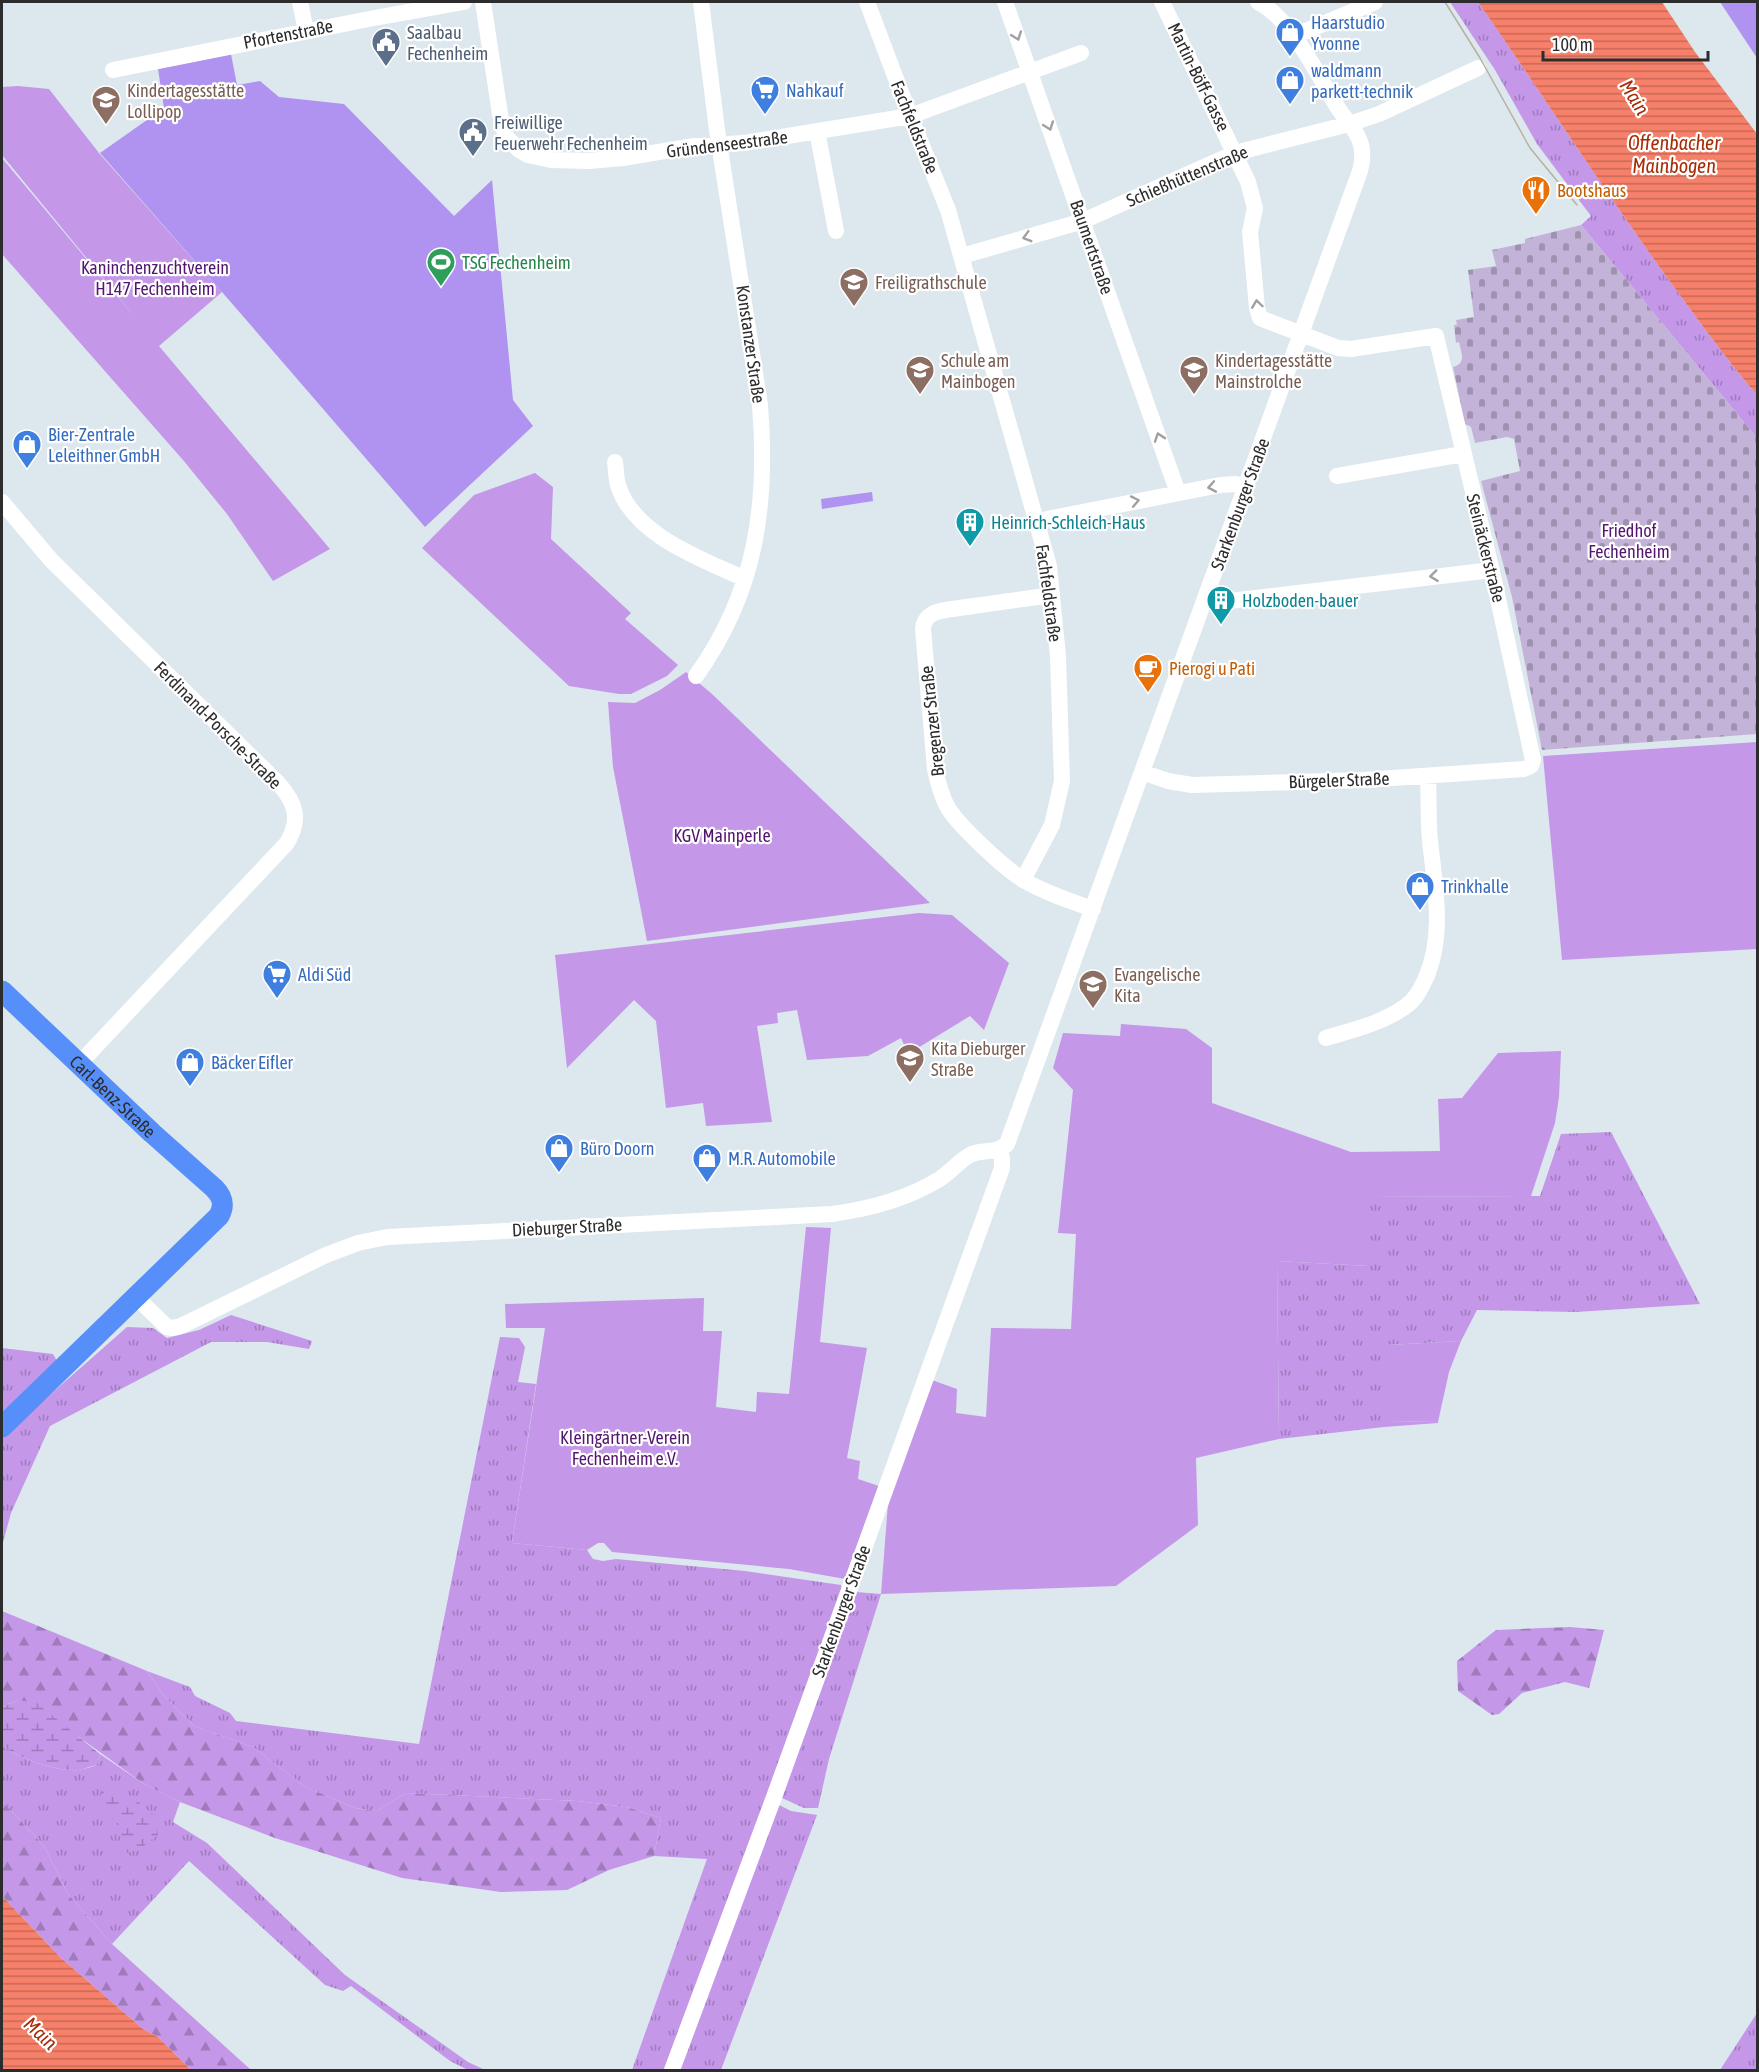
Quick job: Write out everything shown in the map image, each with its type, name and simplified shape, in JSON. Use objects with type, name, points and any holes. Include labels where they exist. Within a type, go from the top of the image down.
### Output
[{"type":"main road","name":"Carl-Benz-Straße","points":[[2,991],[152,1133],[217,1191],[223,1202],[219,1216],[137,1298]]},
{"type":"main road","points":[[2,1427],[137,1298]]},
{"type":"street","points":[[300,2],[306,31]]},
{"type":"street","name":"Pfortenstraße","points":[[113,70],[465,2]]},
{"type":"street","name":"Gründenseestraße","points":[[483,2],[500,114],[506,137],[519,150],[539,158],[589,161],[637,156],[694,146],[744,143],[910,116],[1081,53]]},
{"type":"street","name":"Konstanzer Straße","points":[[696,676],[724,631],[754,553],[759,515],[761,421],[747,309],[720,144],[701,2]]},
{"type":"street","name":"Fachfeldstraße","points":[[867,2],[948,210],[1049,566],[1059,667],[1062,781],[1052,825],[1023,880]]},
{"type":"street","name":"Baumertstraße","points":[[1005,2],[1178,493]]},
{"type":"street","name":"Martin-Böff-Gasse","points":[[1162,2],[1242,167],[1254,202],[1250,232],[1258,313],[1264,321],[1301,335]]},
{"type":"street","name":"Starkenburger Straße","points":[[672,2070],[774,1797],[1002,1168],[1005,1145],[1206,600],[1360,171],[1363,160],[1361,145],[1349,124],[1280,16],[1258,2]]},
{"type":"street","points":[[1294,36],[1375,2]]},
{"type":"street","name":"Schießhüttenstraße","points":[[962,256],[1083,221],[1235,153],[1349,124],[1379,114],[1478,68]]},
{"type":"street","points":[[1309,134],[1318,128],[1327,116],[1328,92]]},
{"type":"street","points":[[817,131],[836,231]]},
{"type":"street","name":"Steinäckerstraße","points":[[1301,335],[1347,349],[1436,336],[1492,570],[1533,760]]},
{"type":"street","points":[[1337,477],[1463,454]]},
{"type":"street","points":[[615,462],[617,481],[621,491],[633,512],[645,524],[672,544],[745,579]]},
{"type":"street","points":[[1037,521],[1231,484],[1246,487]]},
{"type":"street","name":"Ferdinand-Porsche-Straße","points":[[2,502],[51,560],[278,783],[290,798],[295,816],[293,833],[279,852],[79,1064]]},
{"type":"street","points":[[1206,600],[1221,602],[1492,570]]},
{"type":"street","name":"Bregenzer Straße","points":[[1052,595],[938,611],[929,616],[924,625],[935,769],[942,798],[949,810],[962,826],[1005,866],[1023,880],[1093,909]]},
{"type":"street","name":"Bürgeler Straße","points":[[1142,772],[1168,781],[1192,785],[1363,780],[1524,769],[1531,766],[1533,760]]},
{"type":"street","points":[[1326,1038],[1370,1025],[1395,1014],[1408,1005],[1419,991],[1428,973],[1435,952],[1437,934],[1428,776]]},
{"type":"street","name":"Dieburger Straße","points":[[137,1298],[161,1322],[172,1328],[181,1326],[333,1252],[358,1243],[387,1237],[832,1214],[862,1210],[894,1201],[947,1174],[973,1154],[1005,1145]]},
{"type":"green space","points":[[1450,2],[1478,2],[1646,248],[1734,368],[1757,395],[1757,438],[1581,225],[1591,216],[1537,144],[1495,70]]},
{"type":"green space","name":"Kaninchenzuchtverein H147 Fechenheim","points":[[2,87],[49,89],[99,153],[222,292],[159,346],[330,549],[273,581],[227,514],[183,460],[2,254],[2,158],[139,322],[2,155]]},
{"type":"green space","name":"Friedhof Fechenheim","points":[[1581,225],[1757,438],[1757,734],[1542,750],[1512,597],[1481,481],[1520,471],[1514,439],[1507,437],[1475,443],[1471,427],[1465,424],[1453,367],[1462,360],[1459,342],[1456,343],[1454,325],[1457,325],[1456,320],[1474,317],[1468,270],[1496,266],[1492,250],[1525,243],[1525,239]]},
{"type":"green space","points":[[535,473],[553,487],[551,539],[631,613],[625,619],[678,665],[667,676],[631,694],[569,686],[422,548],[474,495]]},
{"type":"green space","name":"KGV Mainperle","points":[[686,672],[712,694],[930,903],[647,941],[613,767],[608,702],[635,703],[660,690]]},
{"type":"green space","points":[[1757,742],[1757,949],[1562,960],[1543,756]]},
{"type":"green space","points":[[919,913],[952,915],[1009,963],[984,1030],[970,1016],[908,1054],[901,1038],[868,1056],[807,1060],[797,1010],[777,1013],[778,1023],[757,1026],[772,1122],[706,1126],[703,1103],[666,1108],[656,1021],[634,1000],[567,1068],[555,955]]},
{"type":"green space","points":[[1121,1024],[1186,1029],[1212,1048],[1212,1103],[1351,1152],[1440,1151],[1438,1099],[1462,1098],[1498,1053],[1561,1051],[1559,1097],[1555,1123],[1531,1196],[1369,1197],[1369,1266],[1277,1261],[1279,1439],[1196,1458],[1198,1525],[1116,1586],[881,1594],[889,1490],[929,1379],[957,1389],[956,1413],[986,1417],[991,1328],[1071,1329],[1076,1234],[1058,1233],[1073,1090],[1053,1068],[1063,1033],[1120,1036]]},
{"type":"green space","points":[[1611,1132],[1700,1304],[1576,1312],[1477,1310],[1461,1341],[1387,1345],[1388,1421],[1438,1423],[1279,1439],[1277,1261],[1369,1266],[1369,1197],[1540,1196],[1561,1134]]},
{"type":"green space","name":"Kleingärtner-Verein Fechenheim e.V.","points":[[806,1227],[831,1228],[820,1342],[867,1348],[847,1458],[860,1461],[858,1479],[879,1486],[845,1579],[789,1569],[612,1552],[604,1543],[598,1543],[587,1550],[512,1543],[545,1328],[506,1328],[505,1304],[704,1298],[703,1331],[722,1331],[716,1407],[756,1412],[757,1392],[789,1394]]},
{"type":"green space","points":[[231,1315],[312,1341],[309,1349],[267,1342],[211,1342],[50,1426],[11,1513],[2,1546],[2,1437],[127,1327],[153,1328],[167,1338],[199,1330]]},
{"type":"green space","points":[[500,1337],[519,1338],[525,1347],[518,1382],[536,1384],[512,1543],[587,1550],[593,1559],[603,1561],[616,1559],[745,1571],[841,1585],[842,1589],[670,2070],[632,2070],[707,1859],[654,1856],[661,1818],[627,1807],[577,1801],[406,1793],[377,1811],[355,1808],[304,1786],[253,1747],[194,1726],[163,1695],[147,1671],[190,1687],[195,1696],[230,1713],[236,1721],[419,1744]]},
{"type":"green space","points":[[1461,1341],[1449,1372],[1438,1422],[1388,1421],[1385,1382],[1387,1345]]},
{"type":"green space","points":[[2,1348],[53,1354],[57,1361],[2,1413]]},
{"type":"green space","points":[[856,1592],[881,1594],[829,1759],[818,1808],[804,1808],[782,1798],[779,1791],[849,1601],[854,1602]]},
{"type":"green space","points":[[2,1611],[147,1671],[163,1695],[194,1726],[253,1747],[304,1786],[355,1808],[377,1811],[406,1793],[577,1801],[627,1807],[661,1818],[654,1856],[609,1870],[567,1890],[501,1892],[402,1878],[275,1838],[180,1802],[144,1784],[79,1737],[18,1700],[2,1707]]},
{"type":"green space","points":[[1570,1627],[1604,1630],[1589,1688],[1565,1682],[1522,1693],[1499,1714],[1492,1715],[1458,1691],[1457,1661],[1496,1630]]},
{"type":"green space","points":[[18,1700],[37,1703],[100,1754],[97,1765],[78,1770],[60,1769],[28,1759],[2,1746],[2,1707]]},
{"type":"green space","points":[[2,1746],[38,1763],[69,1770],[97,1765],[100,1754],[144,1784],[180,1802],[173,1822],[207,1843],[345,1975],[468,2062],[485,2070],[468,2070],[450,2061],[351,1986],[343,1991],[325,1985],[189,1861],[112,1944],[68,1894],[44,1846],[2,1801]]},
{"type":"green space","points":[[109,1789],[136,1800],[154,1815],[158,1835],[141,1848],[128,1853],[121,1847],[120,1829],[100,1799],[102,1791]]},
{"type":"green space","points":[[2,1801],[44,1846],[68,1894],[112,1944],[251,2070],[191,2070],[158,2037],[143,2029],[61,1958],[2,1896]]},
{"type":"green space","points":[[775,1803],[791,1811],[817,1815],[721,2070],[678,2070]]},
{"type":"green space","points":[[1757,2013],[1757,2070],[1720,2070]]},
{"type":"shaded area","points":[[1720,2],[1757,2],[1757,58]]},
{"type":"shaded area","points":[[231,54],[237,85],[260,81],[279,97],[344,104],[454,216],[492,180],[513,400],[533,426],[425,527],[100,153],[164,108],[158,69]]},
{"type":"shaded area","points":[[872,492],[873,501],[822,509],[821,499]]},
{"type":"water","name":"Offenbacher Mainbogen","points":[[1478,2],[1662,2],[1695,52],[1757,134],[1757,395],[1734,368],[1646,248]]},
{"type":"water","name":"Main","points":[[2,1896],[61,1958],[143,2029],[158,2037],[191,2070],[2,2070]]},
{"type":"tram line","points":[[1445,2],[1480,58],[1530,148],[1577,205]]},
{"type":"place","name":"Haarstudio Yvonne","points":[[1290,58]]},
{"type":"place","name":"Saalbau Fechenheim","points":[[386,68]]},
{"type":"place","name":"waldmann parkett-technik","points":[[1290,106]]},
{"type":"place","name":"Nahkauf","points":[[765,116]]},
{"type":"place","name":"Kindertagesstätte Lollipop","points":[[106,126]]},
{"type":"place","name":"Freiwillige Feuerwehr Fechenheim","points":[[473,158]]},
{"type":"place","name":"Bootshaus","points":[[1536,216]]},
{"type":"place","name":"TSG Fechenheim","points":[[441,288]]},
{"type":"place","name":"Freiligrathschule","points":[[854,308]]},
{"type":"place","name":"Schule am Mainbogen","points":[[920,396]]},
{"type":"place","name":"Kindertagesstätte Mainstrolche","points":[[1194,396]]},
{"type":"place","name":"Bier-Zentrale Leleithner GmbH","points":[[27,470]]},
{"type":"place","name":"Heinrich-Schleich-Haus","points":[[970,548]]},
{"type":"place","name":"Holzboden-bauer","points":[[1221,626]]},
{"type":"place","name":"Pierogi u Pati","points":[[1148,694]]},
{"type":"place","name":"Trinkhalle","points":[[1420,912]]},
{"type":"place","name":"Aldi Süd","points":[[277,1000]]},
{"type":"place","name":"Evangelische Kita","points":[[1093,1010]]},
{"type":"place","name":"Kita Dieburger Straße","points":[[910,1084]]},
{"type":"place","name":"Bäcker Eifler","points":[[190,1088]]},
{"type":"place","name":"Büro Doorn","points":[[559,1174]]},
{"type":"place","name":"M.R. Automobile","points":[[707,1184]]}]
